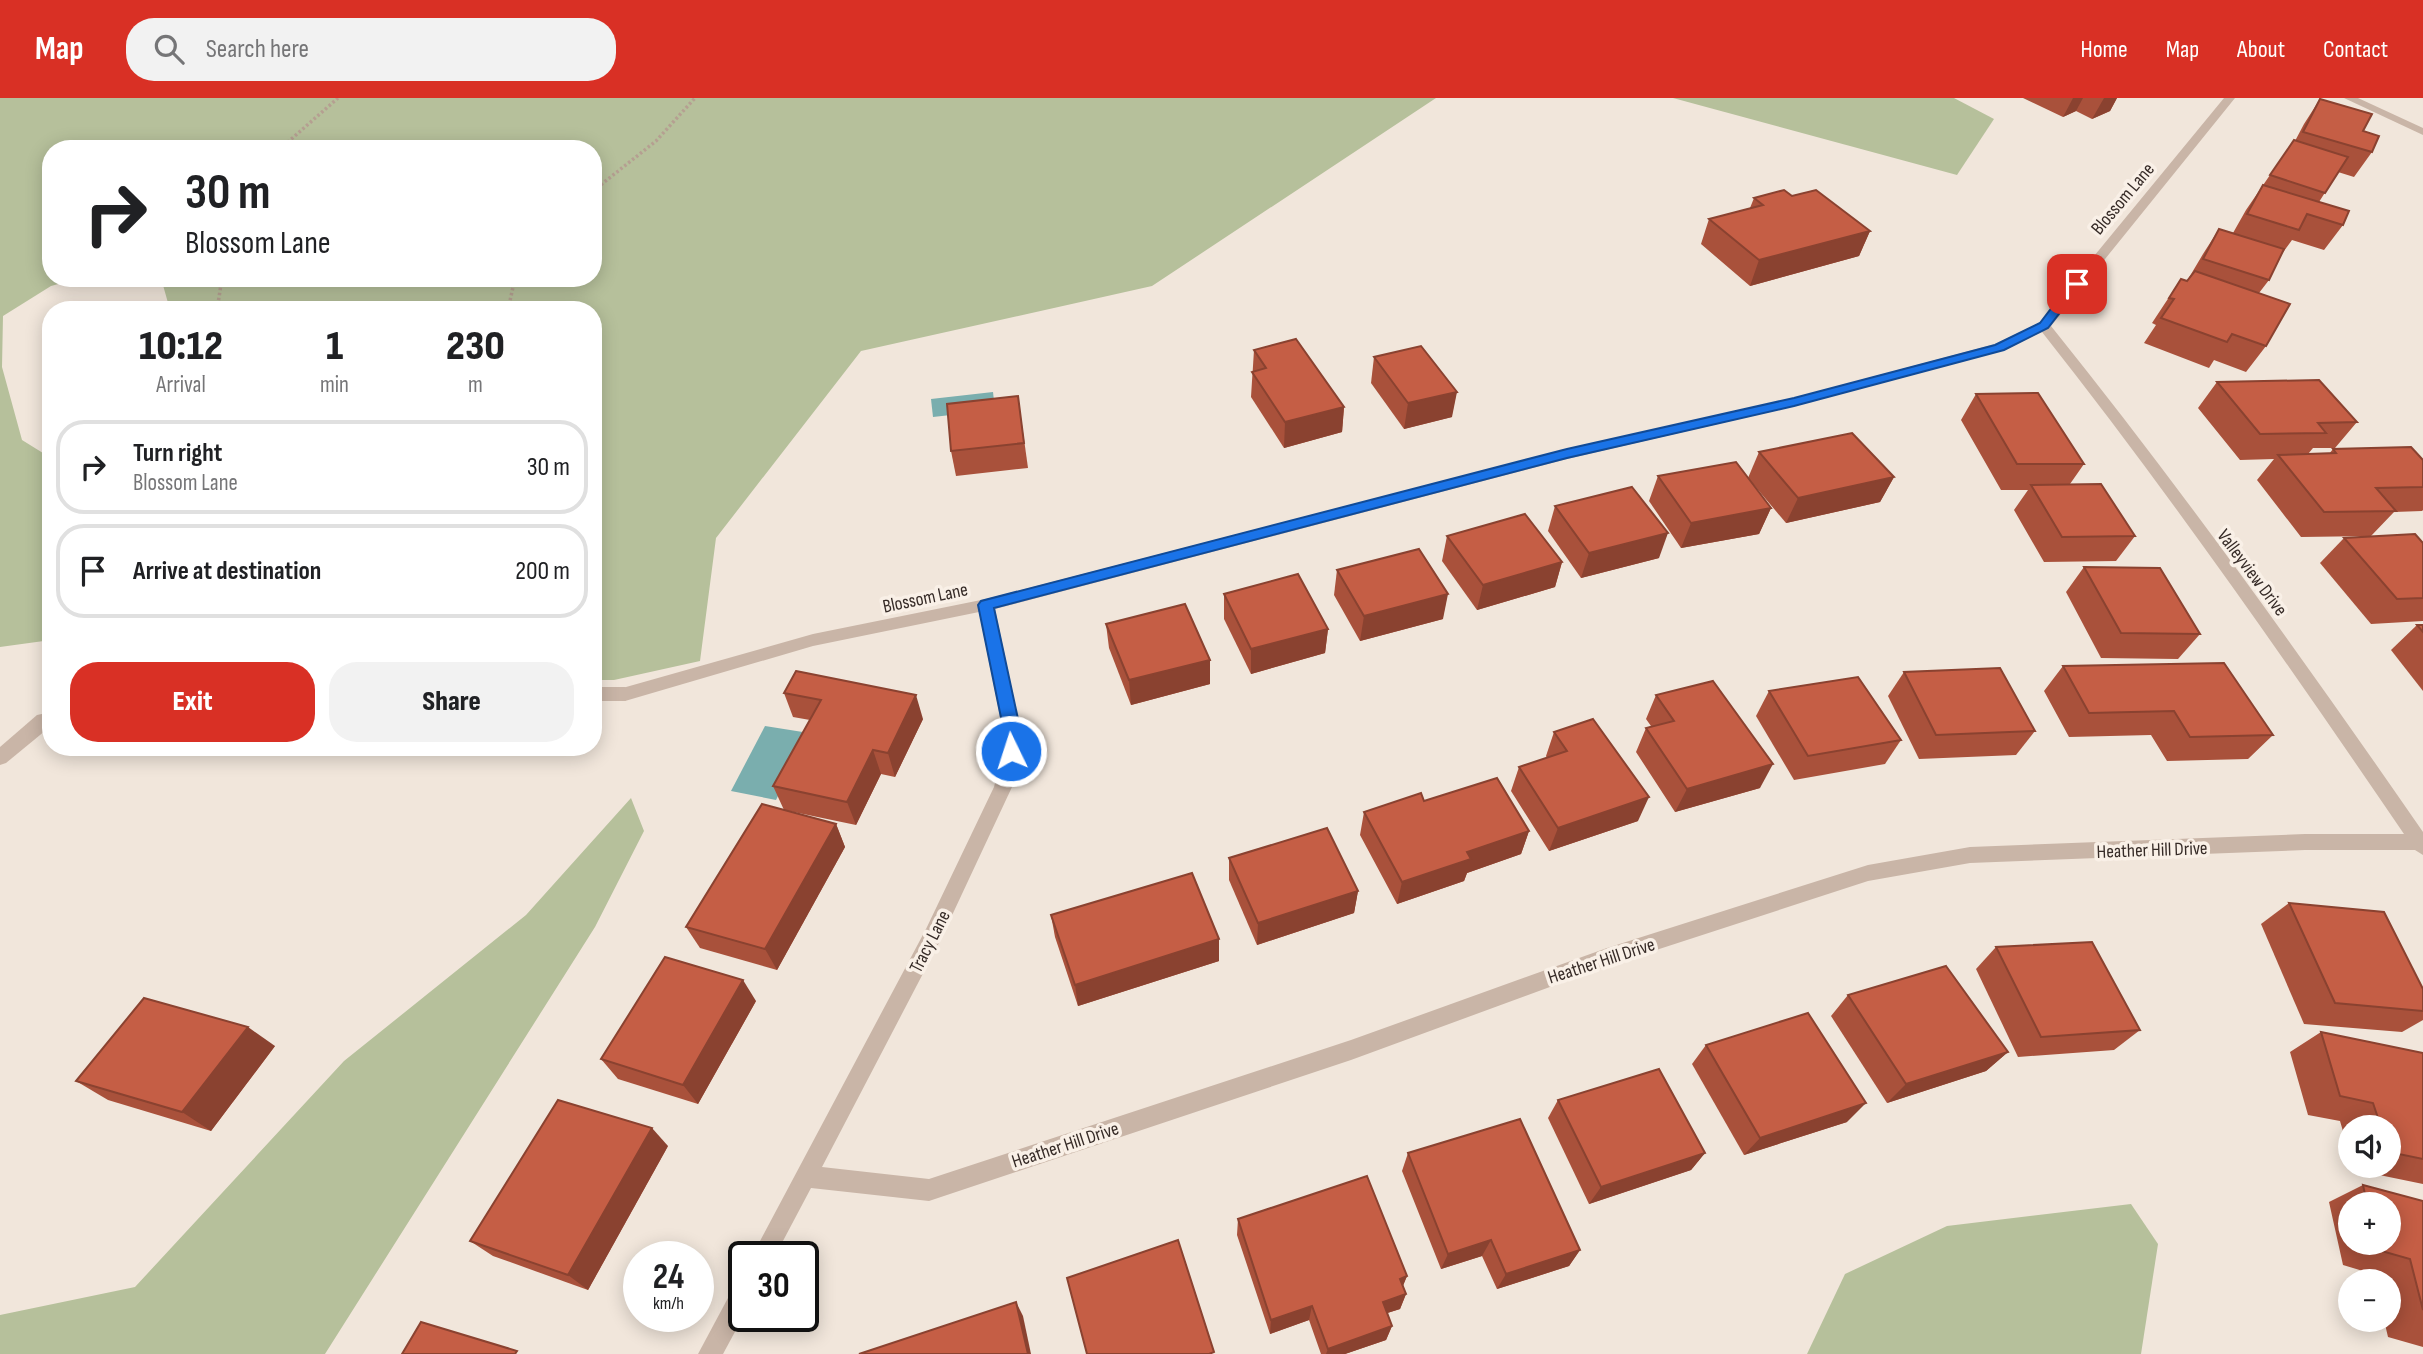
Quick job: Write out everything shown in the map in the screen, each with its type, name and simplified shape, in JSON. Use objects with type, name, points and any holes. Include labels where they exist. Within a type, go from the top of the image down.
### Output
[{"type":"street","name":"Blossom Lane","points":[[602,694],[625,694],[813,640],[986,605],[1567,454],[1794,402],[2000,347],[2044,326],[2093,262],[2230,98]]},
{"type":"street","points":[[2349,98],[2423,132]]},
{"type":"street","name":"Valleyview Drive","points":[[2044,326],[2100,396],[2315,690],[2421,845]]},
{"type":"street","name":"Tracy Lane","points":[[770,1241],[933,935],[1003,787],[1014,742],[986,605]]},
{"type":"street","points":[[0,758],[42,721]]},
{"type":"street","name":"Heather Hill Drive","points":[[806,1176],[929,1190],[1351,1050],[1607,957],[1868,873],[1970,855],[2305,842],[2421,845]]},
{"type":"street","points":[[710,1354],[728,1321]]},
{"type":"path","points":[[290,140],[338,98]]},
{"type":"path","points":[[602,184],[656,141],[695,98]]},
{"type":"green space","points":[[0,98],[1436,98],[1152,286],[861,351],[716,538],[700,661],[614,680],[602,680],[602,301],[167,301],[164,287],[602,287],[602,140],[42,140],[42,287],[49,287],[3,316],[2,367],[22,440],[42,452],[42,641],[0,647]]},
{"type":"green space","points":[[1673,98],[1954,98],[1994,119],[1957,175]]},
{"type":"green space","points":[[631,798],[644,831],[595,927],[325,1354],[0,1354],[0,1315],[135,1287],[344,1061],[526,915]]},
{"type":"green space","points":[[2131,1204],[2158,1244],[2141,1354],[1807,1354],[1845,1274],[1947,1226]]},
{"type":"water","points":[[993,392],[995,410],[933,417],[931,399]]},
{"type":"water","points":[[765,726],[809,733],[776,800],[731,791]]},
{"type":"building","points":[[2320,99],[2372,114],[2363,131],[2379,136],[2372,152],[2303,132]]},
{"type":"building","points":[[2294,140],[2348,157],[2325,193],[2270,175]]},
{"type":"building","points":[[2263,185],[2349,211],[2343,225],[2307,214],[2299,230],[2247,214]]},
{"type":"building","points":[[1784,190],[1792,196],[1816,190],[1870,231],[1759,260],[1709,219],[1763,205],[1754,198]]},
{"type":"building","points":[[2219,229],[2284,249],[2269,280],[2203,259]]},
{"type":"building","points":[[2195,271],[2290,304],[2266,346],[2232,334],[2227,342],[2161,318],[2174,299],[2169,298],[2181,279],[2187,281]]},
{"type":"building","points":[[1296,339],[1344,407],[1285,422],[1252,372],[1266,368],[1254,350]]},
{"type":"building","points":[[1421,346],[1457,392],[1408,403],[1374,357]]},
{"type":"building","points":[[2319,380],[2357,422],[2318,423],[2326,433],[2260,434],[2217,382]]},
{"type":"building","points":[[2038,393],[2084,464],[2017,464],[1976,394]]},
{"type":"building","points":[[1018,396],[1024,443],[951,451],[947,404]]},
{"type":"building","points":[[1852,433],[1894,477],[1798,498],[1759,452]]},
{"type":"building","points":[[2411,447],[2423,460],[2423,487],[2376,488],[2396,511],[2324,512],[2278,455],[2336,453],[2333,449]]},
{"type":"building","points":[[1736,462],[1771,508],[1691,523],[1658,476]]},
{"type":"building","points":[[2101,484],[2135,536],[2062,537],[2031,485]]},
{"type":"building","points":[[1632,487],[1668,533],[1589,553],[1555,506]]},
{"type":"building","points":[[1525,514],[1562,562],[1483,585],[1447,536]]},
{"type":"building","points":[[2415,534],[2423,543],[2423,598],[2397,599],[2344,538]]},
{"type":"building","points":[[1419,549],[1448,594],[1364,616],[1337,570]]},
{"type":"building","points":[[2084,567],[2160,568],[2200,634],[2121,633]]},
{"type":"building","points":[[1298,574],[1328,629],[1251,649],[1224,594]]},
{"type":"building","points":[[1185,604],[1210,660],[1129,680],[1106,624]]},
{"type":"building","points":[[2224,663],[2273,735],[2190,737],[2174,711],[2089,713],[2063,666]]},
{"type":"building","points":[[2000,668],[2035,731],[1936,735],[1904,672]]},
{"type":"building","points":[[796,671],[916,695],[888,753],[873,750],[847,802],[773,786],[821,700],[784,693]]},
{"type":"building","points":[[1858,677],[1901,740],[1808,756],[1769,691]]},
{"type":"building","points":[[1713,681],[1773,764],[1687,789],[1646,728],[1674,721],[1656,695]]},
{"type":"building","points":[[1593,719],[1649,797],[1558,828],[1519,767],[1567,751],[1554,732]]},
{"type":"building","points":[[1497,778],[1529,831],[1467,852],[1471,859],[1402,882],[1364,812],[1421,793],[1424,801]]},
{"type":"building","points":[[762,804],[836,824],[765,949],[686,927]]},
{"type":"building","points":[[1327,828],[1358,891],[1258,923],[1229,858]]},
{"type":"building","points":[[1192,873],[1219,939],[1075,985],[1051,915]]},
{"type":"building","points":[[2289,903],[2384,912],[2423,989],[2423,1011],[2335,1003]]},
{"type":"building","points":[[2092,942],[2140,1030],[2041,1037],[1996,947]]},
{"type":"building","points":[[665,957],[743,980],[683,1085],[601,1059]]},
{"type":"building","points":[[1946,966],[2008,1052],[1906,1084],[1848,995]]},
{"type":"building","points":[[144,998],[248,1027],[182,1112],[76,1081]]},
{"type":"building","points":[[1808,1013],[1866,1103],[1760,1138],[1706,1045]]},
{"type":"building","points":[[2321,1032],[2423,1053],[2423,1159],[2401,1154],[2401,1115],[2377,1115],[2373,1103],[2340,1096]]},
{"type":"building","points":[[1659,1069],[1705,1153],[1601,1187],[1558,1100]]},
{"type":"building","points":[[558,1100],[652,1128],[568,1275],[470,1241]]},
{"type":"building","points":[[1520,1119],[1580,1250],[1506,1274],[1491,1240],[1448,1254],[1408,1153]]},
{"type":"building","points":[[1367,1176],[1407,1276],[1400,1279],[1406,1294],[1383,1302],[1392,1326],[1328,1349],[1312,1306],[1271,1320],[1238,1219]]},
{"type":"building","points":[[2363,1185],[2389,1192],[2364,1192]]},
{"type":"building","points":[[2401,1195],[2423,1201],[2423,1310],[2410,1259],[2396,1255],[2401,1255]]},
{"type":"building","points":[[1178,1240],[1214,1352],[1087,1354],[1067,1278]]},
{"type":"building","points":[[1016,1302],[1028,1354],[859,1354]]},
{"type":"building","points":[[421,1322],[517,1351],[515,1354],[402,1354]]},
{"type":"route","points":[[1011,751],[1014,742],[986,605],[1567,454],[1794,402],[2000,347],[2044,326],[2077,284]]}]
